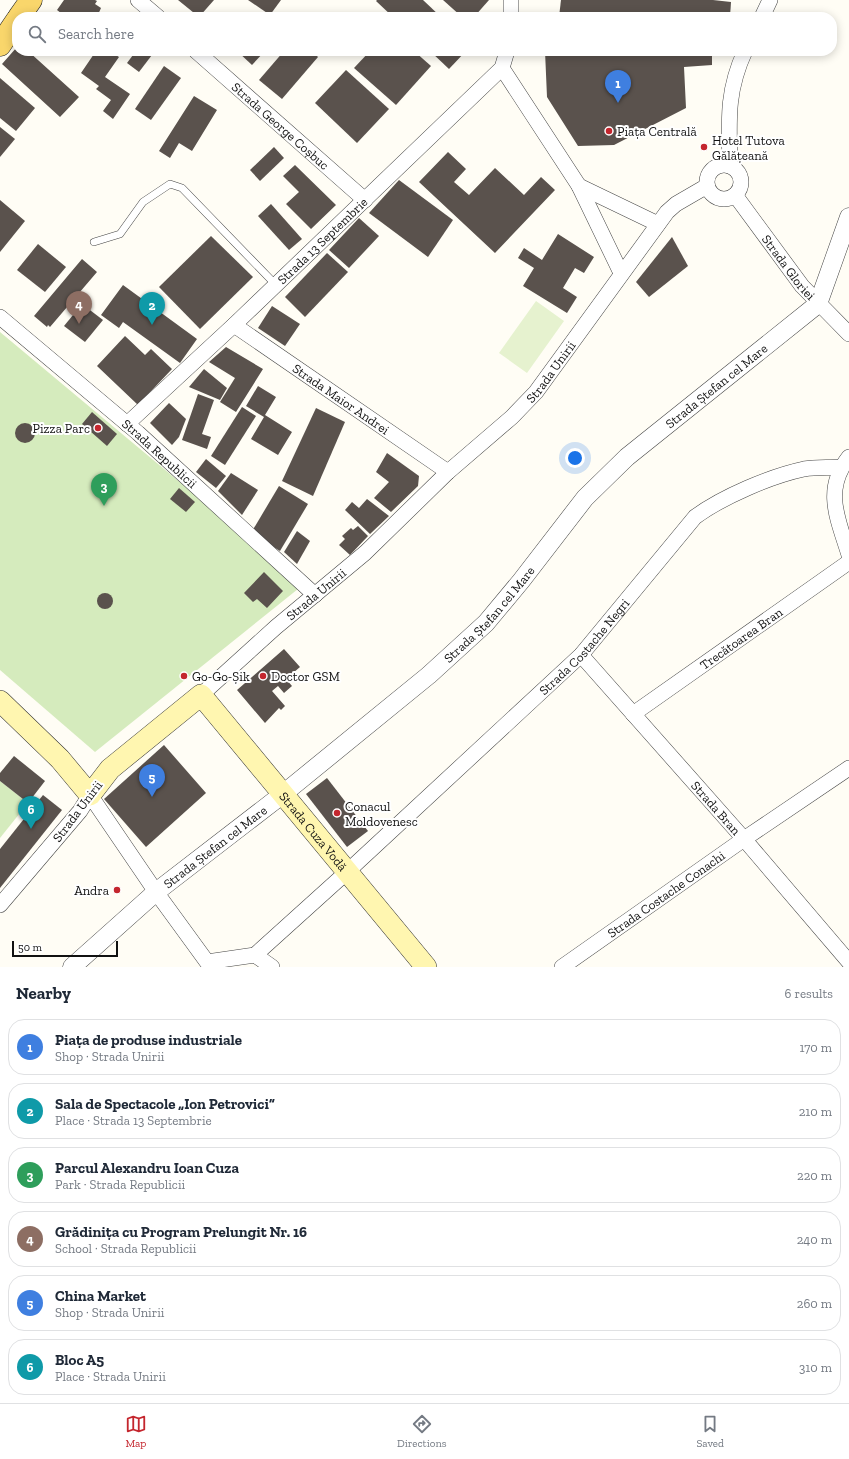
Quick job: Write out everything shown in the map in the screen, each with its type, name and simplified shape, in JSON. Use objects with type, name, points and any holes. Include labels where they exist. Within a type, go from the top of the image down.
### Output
[{"type":"main road","points":[[23,12],[31,0]]},
{"type":"main road","points":[[0,45],[12,27]]},
{"type":"main road","name":"Strada Cuza Vodă","points":[[200,695],[348,871],[426,967]]},
{"type":"main road","name":"Strada Unirii","points":[[90,795],[110,769],[200,695]]},
{"type":"main road","points":[[0,701],[60,759],[90,795]]},
{"type":"street","points":[[138,0],[152,12]]},
{"type":"street","points":[[511,0],[511,12]]},
{"type":"street","points":[[764,12],[770,0]]},
{"type":"street","name":"Strada George Coșbuc","points":[[202,56],[365,200]]},
{"type":"street","name":"Strada 13 Septembrie","points":[[127,424],[234,326],[502,68],[506,56]]},
{"type":"street","points":[[730,166],[730,98],[733,82],[743,56]]},
{"type":"street","points":[[502,68],[579,186],[621,273]]},
{"type":"street","points":[[719,165],[730,166],[735,168],[741,179],[739,190],[735,195],[724,200],[713,196],[707,186],[708,176],[714,168],[719,165]]},
{"type":"street","points":[[579,186],[658,224]]},
{"type":"street","name":"Strada Unirii","points":[[200,695],[365,553],[448,472],[512,417],[536,392],[658,224],[676,204],[707,186]]},
{"type":"street","name":"Strada Gloriei","points":[[735,195],[788,269],[818,304],[849,334]]},
{"type":"street","points":[[818,304],[849,217]]},
{"type":"street","name":"Strada Ștefan cel Mare","points":[[72,967],[156,892],[283,794],[428,675],[486,623],[521,582],[585,498],[627,457],[818,304]]},
{"type":"street","name":"Strada Republicii","points":[[0,317],[127,424],[315,595]]},
{"type":"street","name":"Strada Maior Andrei","points":[[234,326],[448,472]]},
{"type":"street","points":[[845,462],[835,485],[834,501],[835,513],[849,555]]},
{"type":"street","name":"Strada Costache Negri","points":[[255,955],[581,655],[686,527],[708,508],[779,476],[805,469],[845,462]]},
{"type":"street","name":"Trecătoarea Bran","points":[[633,714],[849,562]]},
{"type":"street","name":"Strada Bran","points":[[581,655],[744,839],[849,962]]},
{"type":"street","name":"Strada Costache Conachi","points":[[562,967],[744,839],[849,768]]},
{"type":"street","points":[[90,795],[205,964],[255,955],[272,967]]},
{"type":"street","name":"Strada Unirii","points":[[0,905],[80,811],[90,795]]},
{"type":"lane","points":[[94,242],[120,234],[143,202],[170,184],[182,188],[276,285]]},
{"type":"green space","points":[[536,301],[564,321],[527,373],[499,353]]},
{"type":"green space","points":[[0,332],[303,585],[95,752],[0,670]]},
{"type":"green space","points":[[0,781],[28,803],[0,838]]},
{"type":"building","points":[[64,0],[95,0],[97,1],[95,4],[101,8],[99,12],[60,12],[57,10]]},
{"type":"building","points":[[178,0],[214,0],[203,12],[193,12]]},
{"type":"building","points":[[248,0],[281,0],[272,12],[266,12]]},
{"type":"building","points":[[423,0],[436,12],[388,12],[376,1]]},
{"type":"building","points":[[443,0],[489,0],[478,12],[456,12]]},
{"type":"building","points":[[561,0],[713,0],[731,2],[730,12],[560,12]]},
{"type":"building","points":[[12,53],[12,56],[34,56],[79,97],[60,117],[2,64]]},
{"type":"building","points":[[93,56],[119,57],[105,77],[130,94],[113,119],[103,111],[111,100],[96,89],[99,86],[81,73]]},
{"type":"building","points":[[132,56],[151,56],[139,72],[127,63]]},
{"type":"building","points":[[242,56],[260,56],[252,65]]},
{"type":"building","points":[[280,56],[318,57],[282,99],[259,80]]},
{"type":"building","points":[[365,56],[420,56],[431,66],[396,105],[354,68]]},
{"type":"building","points":[[435,56],[461,56],[449,69]]},
{"type":"building","name":"Piața Centrală","points":[[545,56],[712,56],[712,65],[684,67],[686,108],[614,145],[578,146],[547,97]]},
{"type":"building","points":[[164,66],[181,78],[151,120],[135,109]]},
{"type":"building","points":[[346,70],[389,109],[357,143],[315,103]]},
{"type":"building","points":[[0,78],[35,108],[16,131],[0,118]]},
{"type":"building","points":[[194,96],[217,110],[192,151],[179,143],[170,158],[159,151]]},
{"type":"building","points":[[0,127],[15,139],[0,157]]},
{"type":"building","points":[[274,147],[284,158],[260,181],[250,170]]},
{"type":"building","points":[[448,152],[466,169],[454,182],[469,195],[495,168],[524,195],[541,177],[555,190],[495,253],[419,182]]},
{"type":"building","points":[[295,165],[336,205],[311,229],[286,204],[299,192],[283,176]]},
{"type":"building","points":[[399,180],[453,220],[428,257],[369,213]]},
{"type":"building","points":[[0,200],[25,221],[0,252]]},
{"type":"building","points":[[271,204],[302,239],[289,250],[258,216]]},
{"type":"building","points":[[359,218],[379,236],[349,268],[329,250]]},
{"type":"building","points":[[558,234],[594,257],[584,273],[575,268],[563,288],[577,297],[567,313],[523,286],[534,268],[518,258],[524,248],[542,260]]},
{"type":"building","points":[[211,236],[253,277],[200,329],[159,287]]},
{"type":"building","points":[[672,237],[688,266],[649,297],[636,282]]},
{"type":"building","points":[[38,244],[66,267],[45,292],[17,270]]},
{"type":"building","points":[[327,253],[348,272],[305,317],[285,297]]},
{"type":"building","points":[[82,259],[97,272],[50,327],[48,325],[47,327],[34,316]]},
{"type":"building","points":[[123,285],[197,339],[180,363],[123,322],[119,328],[101,315]]},
{"type":"building","points":[[82,304],[103,320],[85,342],[64,326]]},
{"type":"building","points":[[272,306],[300,324],[285,346],[258,328]]},
{"type":"building","points":[[125,336],[145,355],[151,349],[172,369],[138,405],[97,366]]},
{"type":"building","points":[[226,347],[263,369],[236,412],[220,402],[235,378],[209,362]]},
{"type":"building","points":[[204,369],[227,388],[220,400],[189,387]]},
{"type":"building","points":[[258,386],[276,397],[265,415],[292,432],[278,455],[251,439],[264,417],[246,406]]},
{"type":"building","points":[[198,394],[214,400],[202,434],[211,437],[207,449],[182,440]]},
{"type":"building","points":[[169,403],[186,419],[179,437],[172,445],[150,423]]},
{"type":"building","points":[[242,407],[256,416],[225,465],[211,456]]},
{"type":"building","points":[[316,408],[345,422],[313,496],[282,481]]},
{"type":"building","points":[[92,412],[117,434],[107,446],[82,424]]},
{"type":"building","points":[[25,423],[32,426],[35,433],[32,440],[25,443],[18,440],[15,433],[18,426]]},
{"type":"building","points":[[387,453],[419,476],[418,486],[391,512],[374,498],[389,482],[376,472]]},
{"type":"building","points":[[206,459],[226,476],[216,488],[196,472]]},
{"type":"building","points":[[231,473],[258,490],[242,515],[218,491]]},
{"type":"building","points":[[279,486],[308,504],[280,551],[251,533]]},
{"type":"building","points":[[179,488],[195,502],[186,512],[170,499]]},
{"type":"building","points":[[367,499],[389,516],[370,534],[345,510],[352,502],[359,508]]},
{"type":"building","points":[[358,526],[368,536],[350,555],[339,545],[345,539],[342,536],[351,528],[353,530]]},
{"type":"building","points":[[297,531],[310,541],[297,564],[284,552]]},
{"type":"building","points":[[264,572],[283,591],[267,608],[257,599],[253,602],[244,593]]},
{"type":"building","points":[[105,593],[111,595],[113,601],[111,607],[105,609],[99,607],[97,601],[99,595]]},
{"type":"building","points":[[284,649],[300,667],[286,679],[292,686],[284,693],[278,686],[272,691],[285,706],[281,710],[279,708],[265,723],[237,690]]},
{"type":"building","points":[[185,672],[188,676],[183,680],[180,676]]},
{"type":"building","points":[[164,745],[206,793],[146,847],[104,799]]},
{"type":"building","points":[[14,756],[45,781],[28,803],[0,781],[0,773]]},
{"type":"building","name":"Conacul Moldovenesc","points":[[327,778],[368,831],[347,847],[306,794]]},
{"type":"building","points":[[43,795],[62,810],[0,888],[0,849]]},
{"type":"place","name":"Piața de produse industriale","points":[[618,103]]},
{"type":"place","name":"Piața Centrală","points":[[609,131]]},
{"type":"place","name":"Hotel Tutova Gălățeană","points":[[704,147]]},
{"type":"place","name":"Grădinița cu Program Prelungit Nr. 16","points":[[79,324]]},
{"type":"place","name":"Sala de Spectacole „Ion Petrovici”","points":[[152,325]]},
{"type":"place","name":"Pizza Parc","points":[[98,428]]},
{"type":"place","name":"Parcul Alexandru Ioan Cuza","points":[[104,506]]},
{"type":"place","name":"Go-Go-Șik","points":[[184,676]]},
{"type":"place","name":"Doctor GSM","points":[[263,676]]},
{"type":"place","name":"China Market","points":[[152,797]]},
{"type":"place","name":"Conacul Moldovenesc","points":[[337,813]]},
{"type":"place","name":"Bloc A5","points":[[31,829]]},
{"type":"place","name":"Andra","points":[[117,890]]}]
